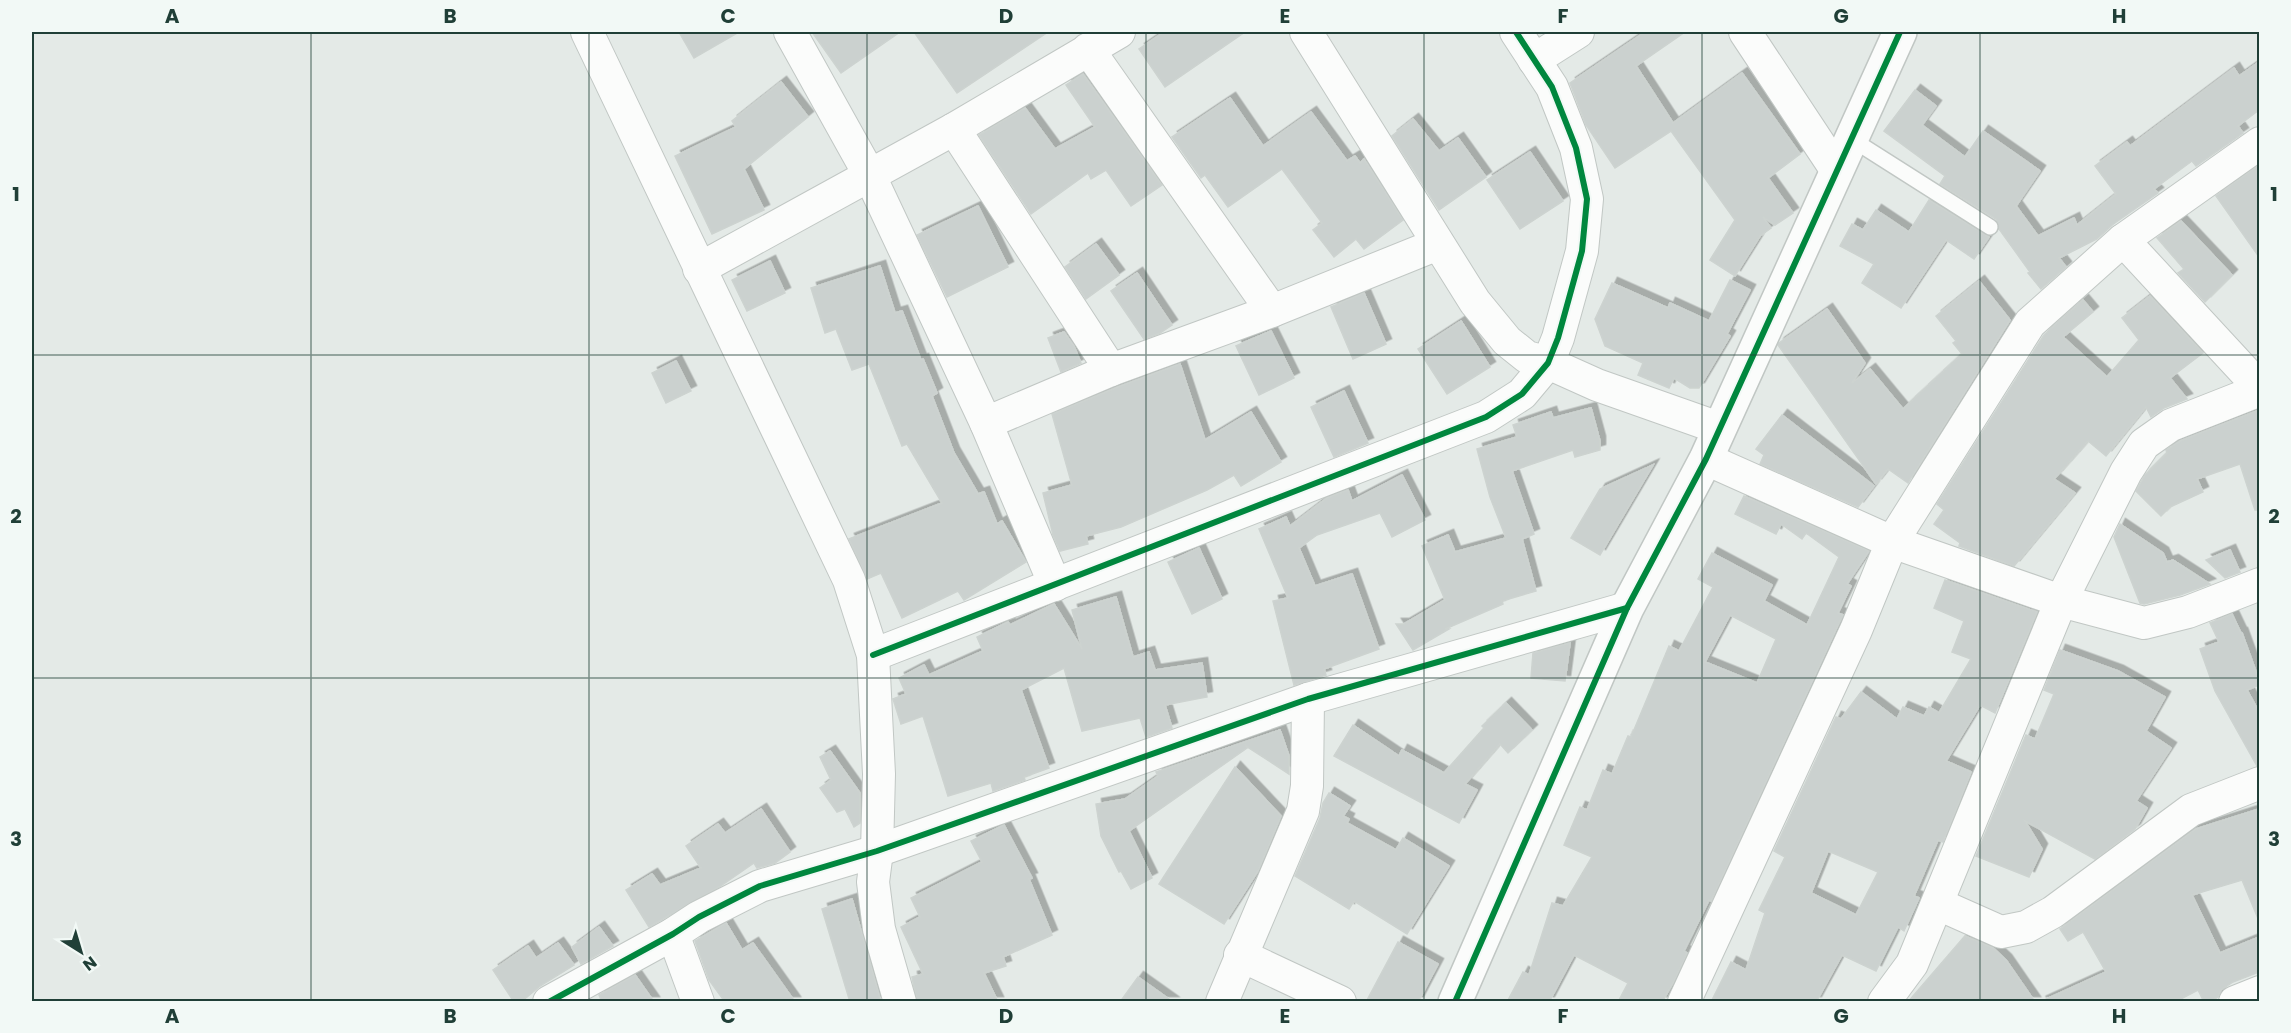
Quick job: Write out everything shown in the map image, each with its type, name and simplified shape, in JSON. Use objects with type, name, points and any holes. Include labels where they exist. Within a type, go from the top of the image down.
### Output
[{"type":"street","points":[[587,32],[849,580],[873,655],[879,774],[877,851],[873,882],[879,929],[900,1002]]},
{"type":"street","points":[[790,32],[869,174],[986,423],[1055,585]]},
{"type":"street","points":[[699,269],[954,129],[1119,32]]},
{"type":"street","points":[[1306,32],[1474,302],[1507,340],[1527,357],[1548,363],[1597,385],[1719,428]]},
{"type":"street","points":[[873,655],[1486,417],[1522,394],[1548,363],[1558,338],[1582,251],[1587,199],[1576,148],[1552,87],[1516,32]]},
{"type":"street","points":[[1534,60],[1578,32]]},
{"type":"street","points":[[1745,32],[1837,171]]},
{"type":"street","points":[[1455,1002],[1627,608],[1706,459],[1853,140],[1900,32]]},
{"type":"street","points":[[1088,49],[1272,311]]},
{"type":"street","points":[[954,129],[1112,370]]},
{"type":"street","points":[[1684,1002],[1856,630],[1892,542],[2030,322],[2123,240],[2259,143]]},
{"type":"street","points":[[1884,1002],[1912,964],[2061,601],[2126,472],[2144,444],[2171,425],[2259,389],[2123,240]]},
{"type":"street","points":[[986,423],[1112,370],[1272,311],[1438,244]]},
{"type":"street","points":[[1706,459],[1892,542],[2061,601],[2144,623],[2188,612],[2259,584]]},
{"type":"street","points":[[549,1002],[674,934],[699,917],[760,886],[877,851],[1308,699],[1627,608]]},
{"type":"street","points":[[1222,1002],[1303,811],[1307,786],[1308,699]]},
{"type":"street","points":[[1938,904],[2001,932],[2026,927],[2053,912],[2191,810],[2259,783]]},
{"type":"street","points":[[674,934],[698,1002]]},
{"type":"street","points":[[1240,955],[1340,1002]]},
{"type":"street","points":[[2235,1002],[2259,992]]},
{"type":"lane","points":[[1853,140],[1990,227]]},
{"type":"building","points":[[679,32],[739,32],[694,58]]},
{"type":"building","points":[[812,32],[900,32],[841,73]]},
{"type":"building","points":[[914,32],[1048,32],[957,93]]},
{"type":"building","points":[[1164,32],[1245,32],[1165,87],[1139,49]]},
{"type":"building","points":[[1645,32],[1685,32],[1636,66],[1673,123],[1742,73],[1800,154],[1768,178],[1793,213],[1775,225],[1763,217],[1771,228],[1760,236],[1735,276],[1710,260],[1735,220],[1671,131],[1615,168],[1586,125],[1570,83]]},
{"type":"building","points":[[2259,62],[2259,110],[2238,126],[2243,133],[2196,166],[2192,161],[2154,189],[2158,193],[2112,225],[2097,239],[2059,258],[2066,267],[2041,289],[1999,229],[1996,219],[1940,184],[1945,176],[1884,131],[1915,90],[1936,106],[1922,125],[1965,157],[1983,131],[2040,171],[2016,206],[2038,236],[2074,218],[2077,225],[2116,194],[2095,166],[2127,142],[2130,146],[2234,68],[2239,76]]},
{"type":"building","points":[[1083,74],[1162,185],[1131,206],[1106,170],[1091,179],[1088,173],[1031,214],[979,135],[1025,108],[1055,149],[1095,127],[1066,85]]},
{"type":"building","points":[[781,82],[808,117],[744,169],[764,210],[712,234],[675,156],[736,127],[732,121]]},
{"type":"building","points":[[1230,98],[1263,146],[1311,112],[1347,161],[1355,156],[1360,163],[1364,159],[1403,220],[1364,249],[1356,239],[1334,257],[1313,230],[1322,223],[1282,169],[1228,207],[1205,175],[1201,178],[1172,137]]},
{"type":"building","points":[[1413,119],[1439,151],[1458,138],[1486,177],[1439,210],[1392,136]]},
{"type":"building","points":[[1530,152],[1563,201],[1520,229],[1487,180]]},
{"type":"building","points":[[2259,165],[2259,257],[2216,196]]},
{"type":"building","points":[[1929,200],[1989,237],[1974,259],[1946,240],[1901,308],[1862,283],[1874,264],[1840,246],[1852,224],[1863,230],[1876,210],[1909,232]]},
{"type":"building","points":[[978,206],[1008,267],[947,297],[917,235]]},
{"type":"building","points":[[2181,221],[2232,275],[2205,302],[2178,273],[2184,269],[2157,238]]},
{"type":"building","points":[[1096,244],[1119,275],[1086,299],[1065,267]]},
{"type":"building","points":[[770,261],[785,293],[747,311],[732,280]]},
{"type":"building","points":[[880,266],[895,313],[902,311],[937,393],[932,396],[954,453],[978,494],[984,492],[997,524],[1002,521],[1026,562],[964,600],[958,591],[902,618],[881,573],[867,579],[849,539],[942,503],[907,444],[902,446],[869,364],[852,370],[836,329],[825,333],[811,288]]},
{"type":"building","points":[[1137,273],[1172,325],[1144,339],[1111,291]]},
{"type":"building","points":[[1730,280],[1750,290],[1727,334],[1730,336],[1699,388],[1690,388],[1674,378],[1669,388],[1638,375],[1643,363],[1605,346],[1595,319],[1612,283],[1668,308],[1670,303],[1709,321]]},
{"type":"building","points":[[1979,281],[2010,320],[1908,483],[1888,469],[1876,484],[1778,345],[1779,343],[1827,309],[1865,363],[1852,383],[1870,369],[1903,409],[1962,354],[1953,343],[1956,341],[1936,316]]},
{"type":"building","points":[[1364,293],[1386,344],[1353,359],[1331,307]]},
{"type":"building","points":[[2150,296],[2203,353],[2170,378],[2187,399],[2164,408],[2151,417],[2146,407],[2106,456],[2088,441],[2054,479],[2075,493],[2014,566],[1959,546],[1960,543],[1934,524],[1944,510],[1937,504],[2044,335],[2083,300],[2093,312],[2063,337],[2107,377],[2139,340],[2122,318]]},
{"type":"building","points":[[1461,321],[1490,367],[1447,394],[1418,349]]},
{"type":"building","points":[[1271,331],[1294,378],[1259,395],[1236,346]]},
{"type":"building","points":[[1064,332],[1074,346],[1081,363],[1061,372],[1048,338]]},
{"type":"building","points":[[676,361],[691,391],[666,403],[652,373]]},
{"type":"building","points":[[1180,364],[1205,440],[1251,412],[1281,462],[1241,486],[1234,475],[1207,490],[1121,527],[1086,536],[1088,544],[1060,551],[1053,535],[1043,493],[1072,485],[1052,414]]},
{"type":"building","points":[[1344,391],[1368,443],[1334,457],[1311,407]]},
{"type":"building","points":[[1591,408],[1600,441],[1600,450],[1575,457],[1573,450],[1512,471],[1534,534],[1522,539],[1536,591],[1502,601],[1503,604],[1445,629],[1449,629],[1413,650],[1396,624],[1404,624],[1445,600],[1422,546],[1448,535],[1455,552],[1506,538],[1490,497],[1477,449],[1517,437],[1513,425],[1551,412],[1553,418]]},
{"type":"building","points":[[2259,410],[2259,510],[2255,510],[2240,464],[2197,479],[2203,492],[2170,507],[2161,516],[2136,491],[2145,475],[2167,453],[2166,450],[2180,441]]},
{"type":"building","points":[[1782,415],[1874,486],[1858,507],[1760,464],[1764,455],[1756,449]]},
{"type":"building","points":[[1653,465],[1600,555],[1571,538],[1600,489]]},
{"type":"building","points":[[1402,475],[1425,520],[1392,537],[1380,513],[1317,535],[1299,548],[1315,586],[1352,574],[1379,649],[1324,669],[1326,675],[1294,685],[1273,601],[1288,598],[1259,529],[1286,517],[1290,526],[1327,498],[1348,490],[1352,501]]},
{"type":"building","points":[[1744,496],[1869,551],[1847,584],[1851,586],[1838,613],[1843,615],[1711,901],[1709,900],[1684,951],[1687,953],[1673,983],[1662,1002],[1618,1002],[1628,983],[1574,955],[1549,1002],[1507,1002],[1523,972],[1529,975],[1552,903],[1563,906],[1592,857],[1564,845],[1580,807],[1587,810],[1603,770],[1612,774],[1628,736],[1631,737],[1669,646],[1679,651],[1713,587],[1698,579],[1712,553],[1772,585],[1764,601],[1807,625],[1839,557],[1806,533],[1802,539],[1781,524],[1776,534],[1735,514]],"holes":[[[1730,615],[1776,639],[1757,683],[1705,662]]]},
{"type":"building","points":[[2120,524],[2163,553],[2167,562],[2173,560],[2210,584],[2180,595],[2140,603],[2114,537]]},
{"type":"building","points":[[1199,548],[1222,599],[1192,614],[1168,562]]},
{"type":"building","points":[[2230,550],[2240,572],[2225,578],[2206,560]]},
{"type":"building","points":[[1945,580],[2037,612],[1995,713],[1980,705],[1946,761],[1971,772],[1943,842],[1938,840],[1914,896],[1919,898],[1904,931],[1898,927],[1876,971],[1842,955],[1816,1002],[1711,1002],[1731,962],[1746,970],[1765,913],[1759,910],[1785,857],[1774,851],[1836,717],[1841,719],[1861,692],[1897,719],[1903,707],[1924,716],[1929,707],[1939,713],[1971,659],[1952,652],[1964,621],[1934,608]],"holes":[[[1828,851],[1878,872],[1856,915],[1811,893]]]},
{"type":"building","points":[[1116,597],[1133,657],[1149,652],[1155,670],[1202,663],[1207,697],[1165,705],[1172,728],[1146,737],[1140,718],[1082,731],[1064,668],[1021,690],[1049,768],[1024,777],[1025,780],[993,791],[991,783],[948,796],[923,716],[901,724],[893,699],[906,694],[899,678],[924,665],[929,675],[983,651],[977,637],[1008,622],[1010,625],[1054,604],[1082,649],[1072,610]]},
{"type":"building","points":[[2232,614],[2242,633],[2259,680],[2259,685],[2247,690],[2259,712],[2259,765],[2257,766],[2215,691],[2200,649],[2219,642],[2210,623]]},
{"type":"building","points":[[1570,643],[1565,681],[1531,678],[1533,653]]},
{"type":"building","points":[[2060,650],[2118,671],[2165,697],[2146,731],[2171,748],[2136,801],[2147,808],[2135,829],[2095,859],[2025,821],[2042,849],[2029,877],[1976,856],[2026,735],[2035,739],[2054,694],[2044,690]]},
{"type":"building","points":[[1506,703],[1532,730],[1508,753],[1500,744],[1465,784],[1477,790],[1459,823],[1334,756],[1353,725],[1399,756],[1402,750],[1444,773],[1484,728],[1482,726]]},
{"type":"building","points":[[1280,730],[1289,756],[1289,774],[1246,746],[1247,748],[1129,831],[1152,878],[1131,889],[1121,871],[1119,872],[1101,836],[1096,804],[1125,799],[1158,776],[1156,772]]},
{"type":"building","points":[[830,751],[860,793],[860,823],[854,827],[845,809],[837,812],[820,788],[831,780],[820,757]]},
{"type":"building","points":[[1235,767],[1281,816],[1258,871],[1224,924],[1159,884]]},
{"type":"building","points":[[1329,793],[1350,806],[1343,816],[1349,819],[1347,823],[1396,850],[1403,838],[1449,866],[1407,934],[1354,901],[1349,909],[1295,876]]},
{"type":"building","points":[[761,809],[790,852],[775,863],[757,868],[754,863],[719,887],[649,927],[626,890],[652,874],[660,885],[701,868],[686,846],[718,824],[725,833]]},
{"type":"building","points":[[2259,809],[2259,921],[2242,880],[2192,895],[2220,953],[2259,937],[2259,972],[2233,982],[2221,990],[2218,997],[2210,1002],[2204,1002],[2198,990],[2175,1002],[2040,1002],[2106,972],[2083,932],[2068,941],[2060,929],[2196,829]]},
{"type":"building","points":[[1004,825],[1032,878],[1029,879],[1052,935],[1003,957],[1006,966],[984,973],[998,1002],[917,1002],[912,977],[923,974],[901,927],[920,917],[911,898],[982,862],[971,841]]},
{"type":"building","points":[[852,899],[881,1002],[850,1002],[822,909]]},
{"type":"building","points":[[726,923],[742,950],[753,943],[795,1002],[725,1002],[709,980],[695,941]]},
{"type":"building","points":[[599,927],[613,946],[581,964],[572,947]]},
{"type":"building","points":[[1965,936],[1993,948],[2006,960],[2035,1002],[1908,1002]]},
{"type":"building","points":[[1398,942],[1438,964],[1418,1002],[1366,1002]]},
{"type":"building","points":[[558,943],[574,965],[540,986],[521,1002],[514,1002],[493,970],[528,946],[536,958]]},
{"type":"building","points":[[635,975],[654,1002],[602,1002],[599,995]]},
{"type":"building","points":[[1138,977],[1173,1002],[1120,1002]]},
{"type":"cycle path","points":[[873,655],[1486,417],[1522,394],[1548,363],[1558,338],[1582,251],[1587,199],[1576,148],[1552,87],[1516,32]]},
{"type":"cycle path","points":[[1455,1002],[1627,608],[1706,459],[1900,32]]},
{"type":"cycle path","points":[[549,1002],[673,934],[699,917],[760,886],[877,851],[1308,699],[1627,608]]}]
